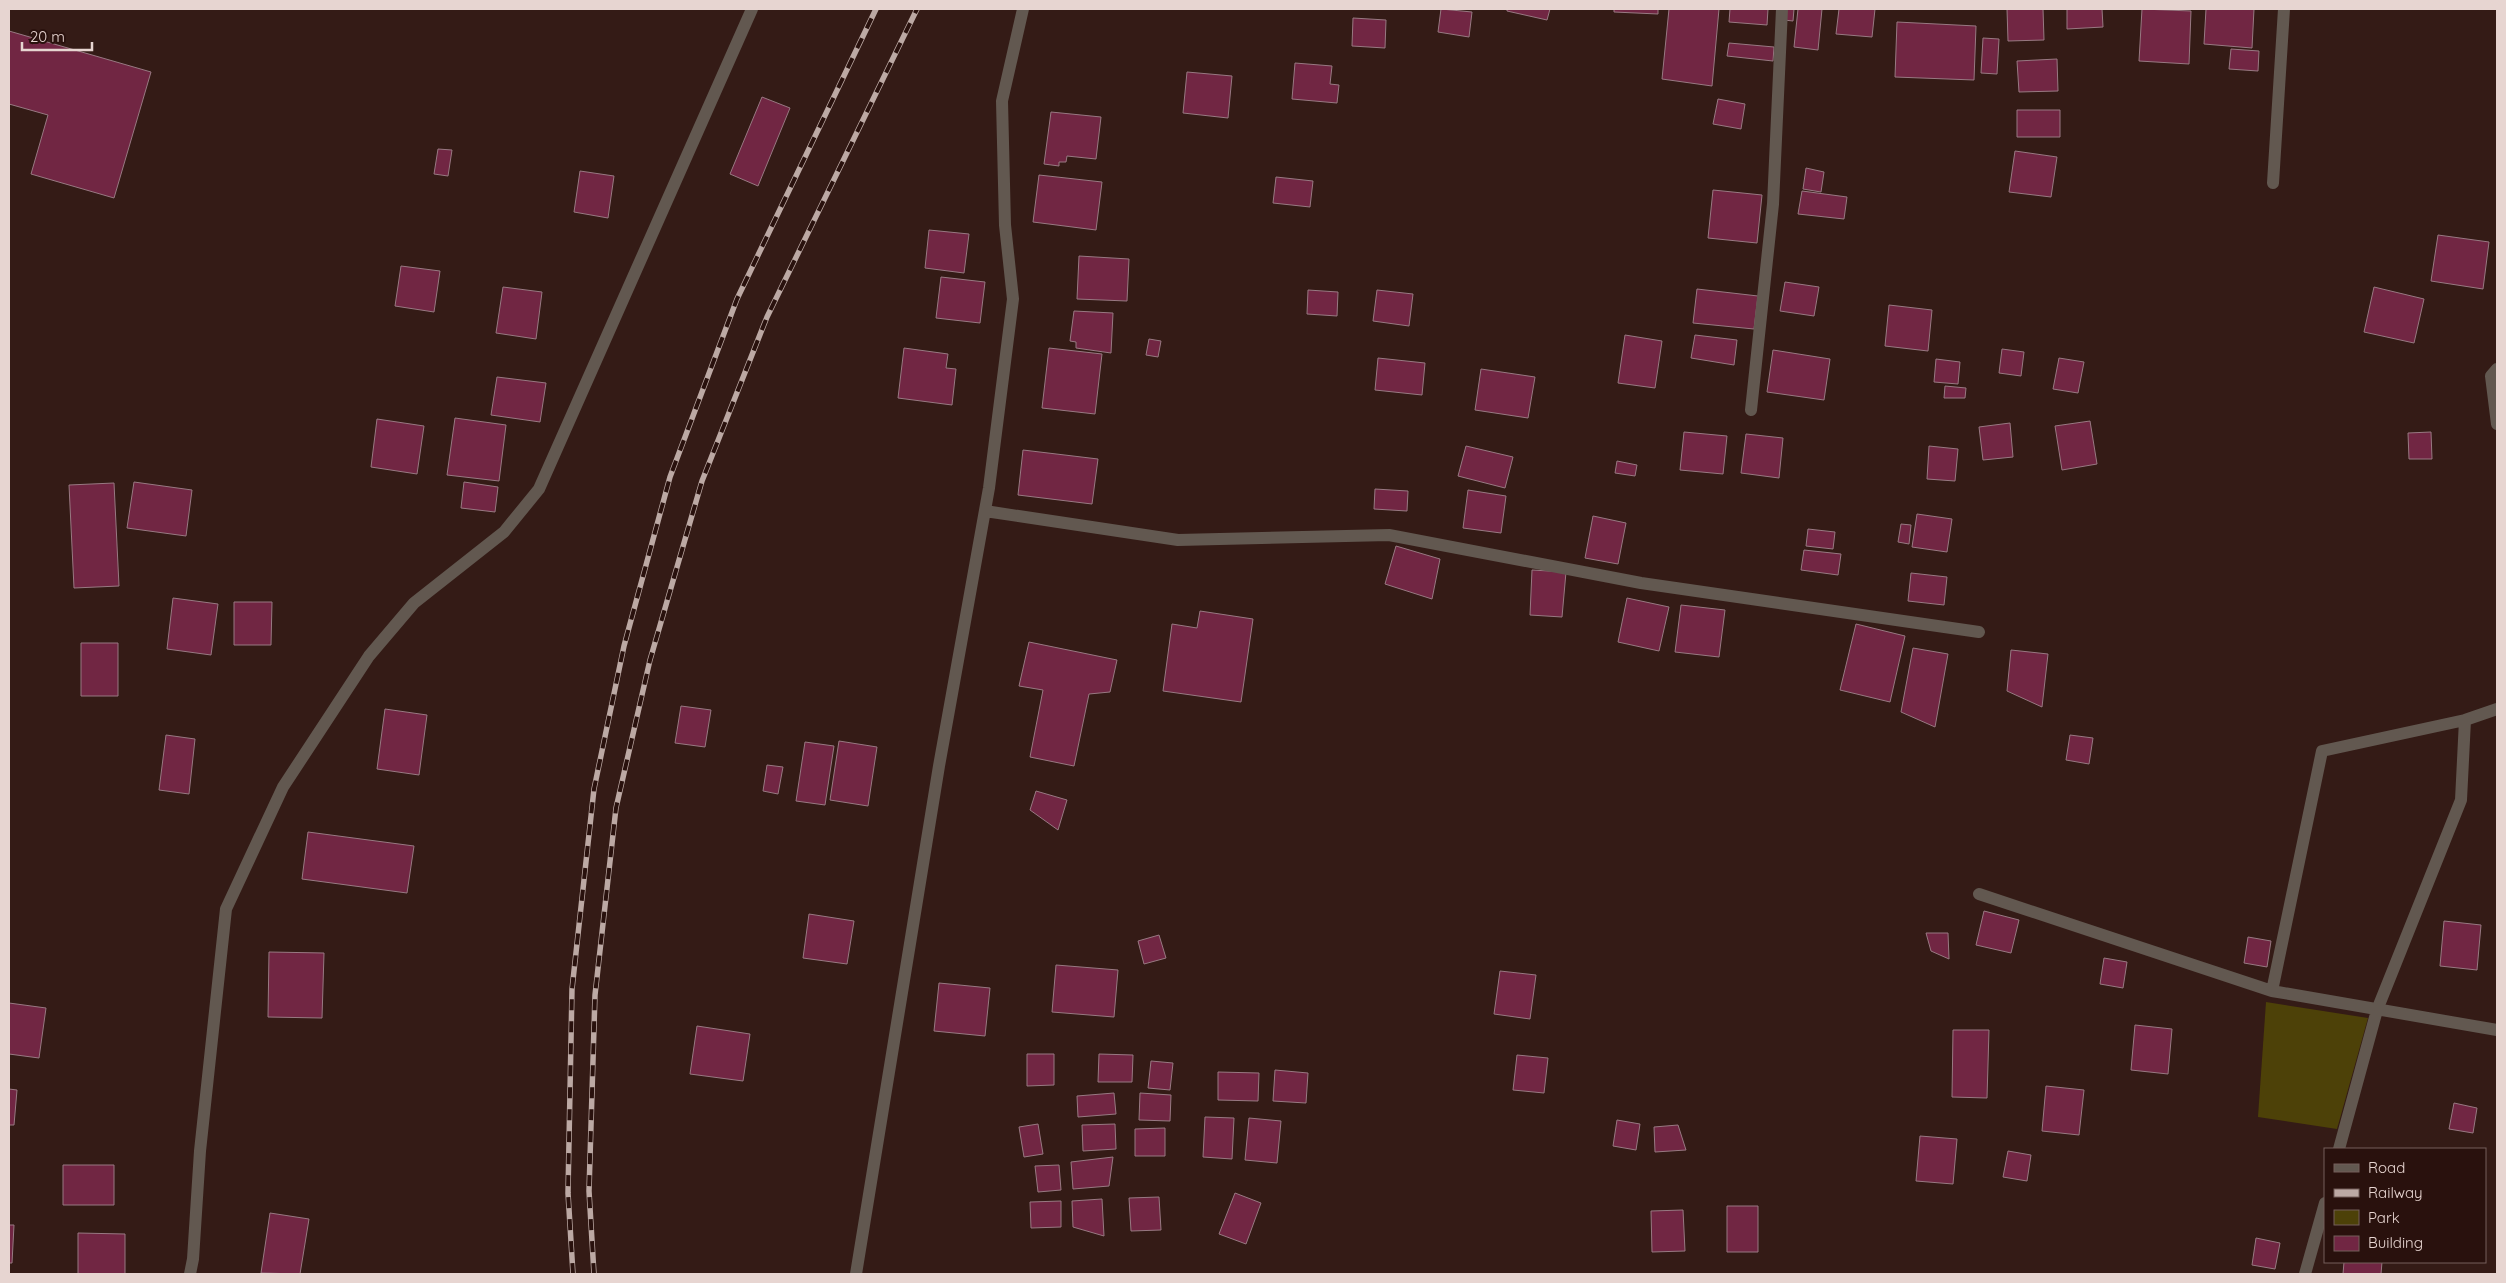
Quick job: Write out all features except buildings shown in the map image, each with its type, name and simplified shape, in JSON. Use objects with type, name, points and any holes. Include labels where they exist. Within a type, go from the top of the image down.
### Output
[{"type":"street","points":[[190,1274],[193,1259],[200,1151],[226,909],[282,788],[369,656],[414,603],[504,532],[539,490],[752,9]]},
{"type":"street","points":[[856,1274],[939,766],[985,511],[1013,299],[1005,225],[1002,101],[1023,9]]},
{"type":"street","points":[[1751,410],[1773,204],[1782,9]]},
{"type":"street","points":[[2273,184],[2284,9]]},
{"type":"street","points":[[2497,369],[2491,376],[2497,424]]},
{"type":"street","points":[[985,511],[1178,540],[1389,535],[1641,583],[1979,632]]},
{"type":"street","points":[[2272,991],[2322,751],[2465,720],[2497,709]]},
{"type":"street","points":[[2339,1148],[2377,1010],[2460,800],[2465,720]]},
{"type":"street","points":[[1980,894],[2272,991],[2497,1030]]},
{"type":"street","points":[[2305,1274],[2324,1207]]},
{"type":"green space","points":[[2266,1002],[2368,1018],[2337,1129],[2258,1117]]},
{"type":"railway","points":[[573,1274],[568,1193],[572,989],[594,789],[624,646],[670,477],[737,299],[876,9]]},
{"type":"railway","points":[[594,1274],[589,1191],[595,995],[616,808],[650,660],[702,481],[767,317],[917,9]]}]
